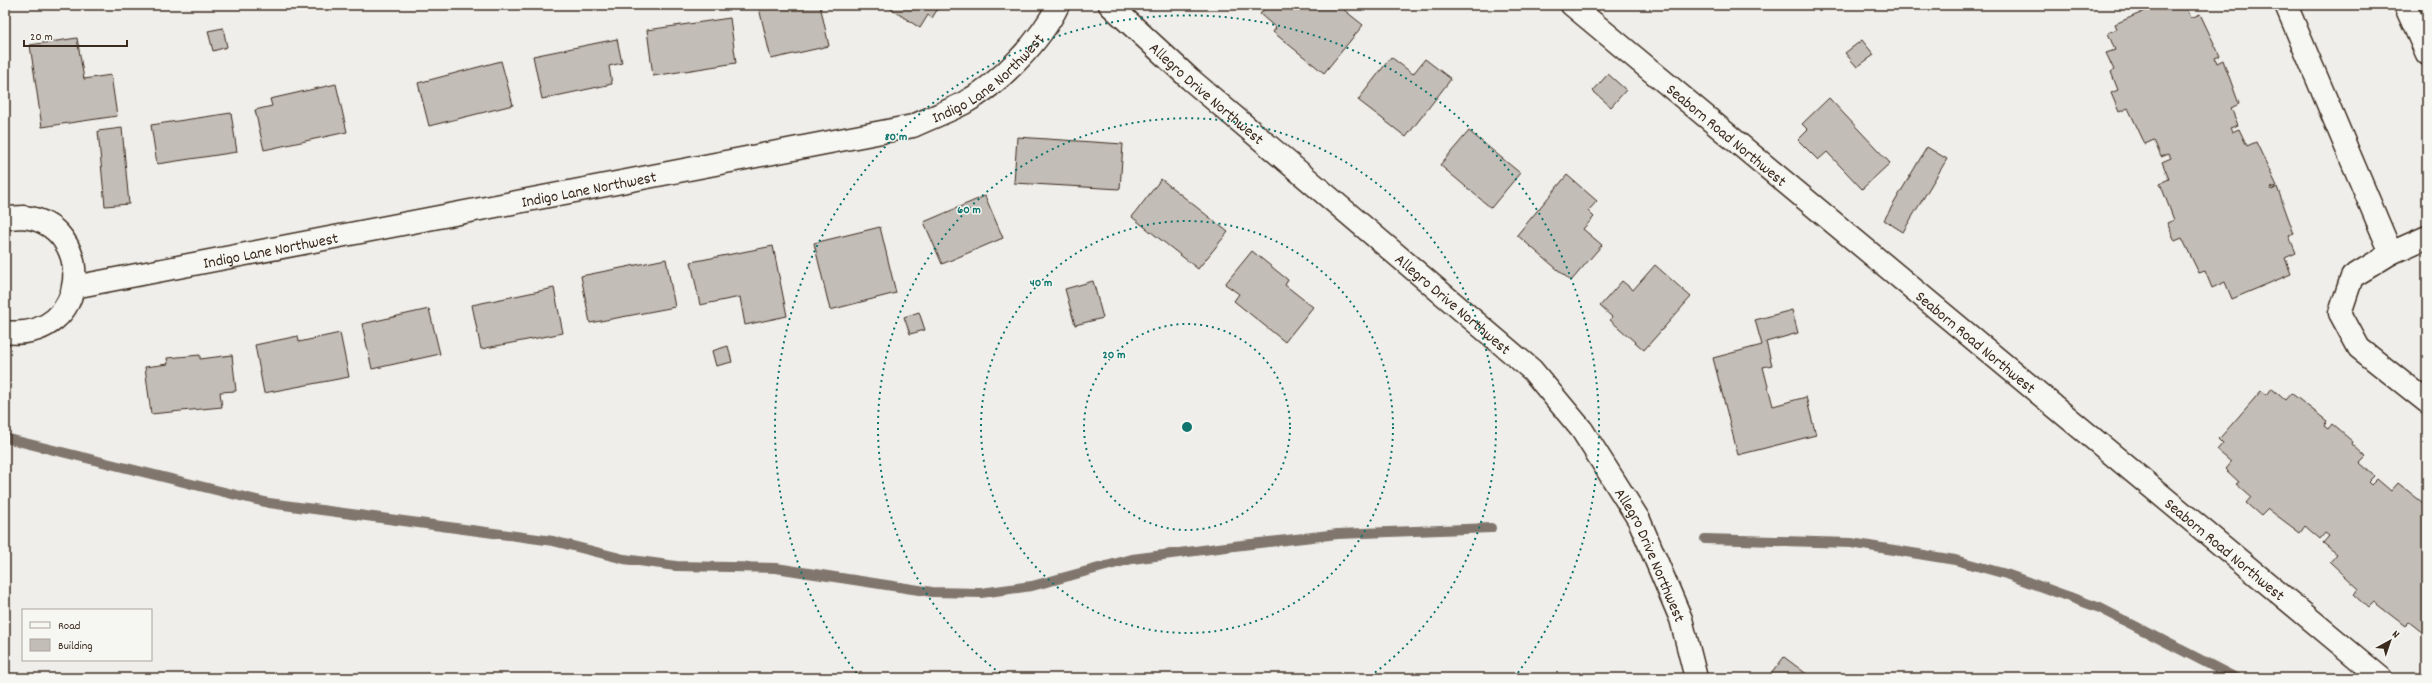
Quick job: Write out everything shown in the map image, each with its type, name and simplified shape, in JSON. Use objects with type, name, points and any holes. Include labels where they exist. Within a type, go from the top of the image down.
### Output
[{"type":"street","name":"Indigo Lane Northwest","points":[[74,287],[913,126],[965,103],[1013,66],[1050,23],[1058,5]]},
{"type":"street","name":"Allegro Drive Northwest","points":[[1110,5],[1190,79],[1532,370],[1582,430],[1639,520],[1681,619],[1696,678]]},
{"type":"street","name":"Seaborn Road Northwest","points":[[1572,5],[2381,678]]},
{"type":"street","points":[[2286,5],[2391,253]]},
{"type":"street","points":[[2405,5],[2427,54]]},
{"type":"street","points":[[5,218],[24,217],[42,223],[58,234],[69,250],[75,268],[74,287],[67,305],[55,320],[38,330],[20,334],[5,332]]},
{"type":"street","points":[[2427,237],[2391,253],[2352,277],[2340,314],[2359,348],[2427,402]]},
{"type":"building","points":[[773,5],[820,5],[829,46],[771,59],[759,8]]},
{"type":"building","points":[[893,5],[940,5],[932,18],[928,15],[920,28],[891,9]]},
{"type":"building","points":[[1268,5],[1338,5],[1363,25],[1324,73],[1273,32],[1276,28],[1260,14]]},
{"type":"building","points":[[2159,5],[2186,5],[2191,18],[2200,14],[2220,56],[2215,58],[2217,63],[2223,60],[2239,104],[2231,108],[2238,125],[2230,128],[2232,132],[2239,129],[2247,146],[2256,142],[2277,186],[2271,188],[2272,190],[2277,187],[2294,234],[2289,236],[2296,253],[2285,258],[2291,274],[2232,299],[2225,282],[2212,288],[2205,271],[2199,273],[2182,238],[2175,241],[2167,223],[2174,220],[2160,183],[2169,179],[2162,162],[2171,158],[2169,154],[2161,157],[2154,140],[2145,144],[2128,108],[2119,112],[2111,93],[2118,90],[2111,72],[2114,70],[2106,53],[2115,50],[2108,33],[2117,29],[2115,24]]},
{"type":"building","points":[[730,18],[736,63],[653,76],[647,30]]},
{"type":"building","points":[[223,28],[227,47],[213,51],[208,31]]},
{"type":"building","points":[[77,38],[84,79],[111,75],[117,116],[42,127],[30,45]]},
{"type":"building","points":[[617,39],[622,63],[609,66],[612,84],[542,99],[533,56]]},
{"type":"building","points":[[1862,40],[1874,55],[1857,67],[1845,53]]},
{"type":"building","points":[[1391,57],[1413,74],[1425,59],[1451,79],[1406,137],[1358,100]]},
{"type":"building","points":[[501,61],[513,105],[429,126],[418,83]]},
{"type":"building","points":[[1608,74],[1626,90],[1611,107],[1593,91]]},
{"type":"building","points":[[336,84],[347,132],[264,150],[255,110],[272,106],[270,99]]},
{"type":"building","points":[[1829,98],[1890,163],[1862,189],[1827,152],[1818,160],[1798,140],[1808,130],[1802,124]]},
{"type":"building","points":[[231,113],[237,152],[157,164],[151,125]]},
{"type":"building","points":[[122,128],[129,204],[105,206],[98,131]]},
{"type":"building","points":[[1469,131],[1520,173],[1491,208],[1440,165]]},
{"type":"building","points":[[1017,137],[1123,144],[1120,189],[1014,183]]},
{"type":"building","points":[[1927,147],[1947,159],[1903,232],[1884,220]]},
{"type":"building","points":[[1567,175],[1597,201],[1588,211],[1594,217],[1583,229],[1602,245],[1571,281],[1517,235]]},
{"type":"building","points":[[1161,179],[1228,232],[1198,269],[1132,217]]},
{"type":"building","points":[[985,196],[1003,238],[942,264],[924,222]]},
{"type":"building","points":[[880,227],[896,293],[830,310],[814,243]]},
{"type":"building","points":[[773,246],[787,316],[745,325],[740,297],[700,305],[691,262]]},
{"type":"building","points":[[1252,251],[1288,280],[1285,285],[1313,307],[1285,342],[1234,301],[1239,294],[1225,284]]},
{"type":"building","points":[[666,259],[675,307],[590,323],[581,276]]},
{"type":"building","points":[[1655,265],[1691,297],[1644,350],[1610,320],[1612,317],[1600,306],[1622,281],[1633,290]]},
{"type":"building","points":[[1093,281],[1103,318],[1075,325],[1065,289]]},
{"type":"building","points":[[554,288],[563,333],[481,349],[472,305]]},
{"type":"building","points":[[429,309],[440,354],[372,369],[362,324]]},
{"type":"building","points":[[1792,310],[1798,333],[1766,342],[1772,365],[1763,367],[1773,406],[1806,397],[1816,435],[1738,455],[1713,358],[1762,345],[1755,320]]},
{"type":"building","points":[[919,312],[925,330],[910,334],[904,317]]},
{"type":"building","points":[[340,333],[349,377],[264,393],[255,345],[298,336],[299,342]]},
{"type":"building","points":[[728,346],[732,362],[716,366],[712,351]]},
{"type":"building","points":[[200,355],[200,359],[232,355],[236,391],[220,392],[222,407],[151,414],[145,367],[168,364],[167,358]]},
{"type":"building","points":[[2271,388],[2285,400],[2291,393],[2327,421],[2324,426],[2328,429],[2332,424],[2353,442],[2352,444],[2366,457],[2360,463],[2374,476],[2368,482],[2371,485],[2377,479],[2391,491],[2398,483],[2427,506],[2427,628],[2423,633],[2409,622],[2405,626],[2374,602],[2368,608],[2354,595],[2359,589],[2330,562],[2337,554],[2323,543],[2329,536],[2325,533],[2320,539],[2305,526],[2300,533],[2268,509],[2261,516],[2246,503],[2251,497],[2236,484],[2239,482],[2225,469],[2231,462],[2217,450],[2223,443],[2219,439],[2261,391],[2266,395]]},
{"type":"building","points":[[1784,657],[1812,678],[1768,678]]},
{"type":"waterway","points":[[5,438],[269,503],[553,541],[624,559],[676,566],[776,568],[932,592],[981,593],[1032,586],[1132,559],[1338,534],[1491,528]]},
{"type":"waterway","points":[[1705,539],[1851,543],[1955,560],[2006,574],[2100,608],[2236,678]]}]
